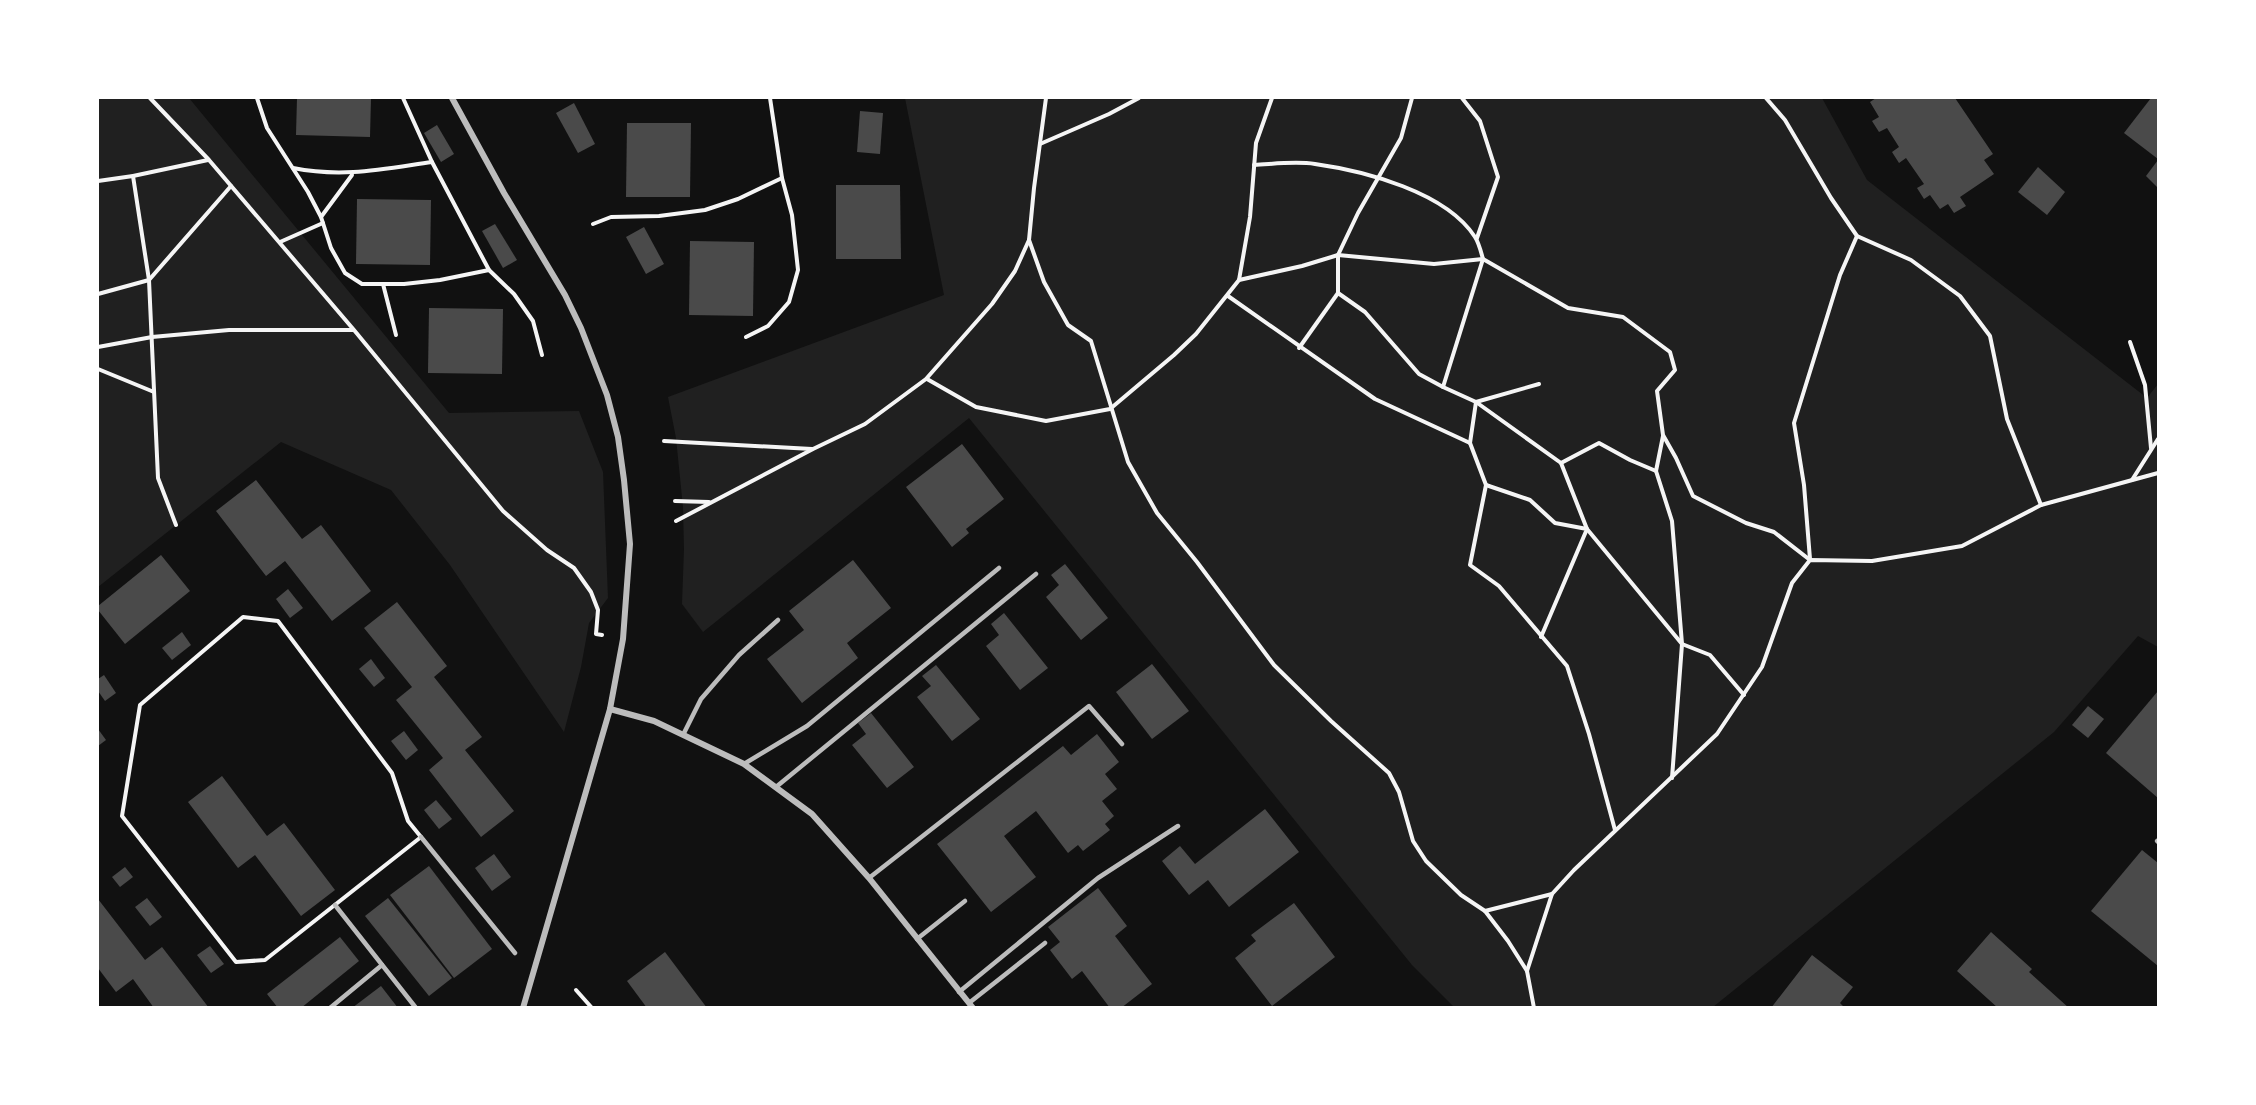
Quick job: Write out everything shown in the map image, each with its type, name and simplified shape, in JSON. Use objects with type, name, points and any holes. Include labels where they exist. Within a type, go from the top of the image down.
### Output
[{"type":"street","points":[[452,98],[504,193],[565,295],[581,328],[607,395],[618,437],[630,544],[623,639],[610,709],[523,1008]]},
{"type":"street","points":[[610,709],[654,721],[744,764],[812,814],[869,878],[971,1005]]},
{"type":"lane","points":[[744,764],[807,726],[999,568]]},
{"type":"lane","points":[[776,787],[1036,574]]},
{"type":"lane","points":[[683,735],[701,699],[739,655],[778,620]]},
{"type":"lane","points":[[869,878],[1089,706],[1122,744]]},
{"type":"lane","points":[[959,992],[1098,878],[1178,826]]},
{"type":"lane","points":[[421,837],[514,953]]},
{"type":"lane","points":[[917,939],[965,901]]},
{"type":"lane","points":[[335,905],[416,1008]]},
{"type":"lane","points":[[971,1005],[1045,944]]},
{"type":"lane","points":[[330,1008],[382,965]]},
{"type":"path","points":[[150,98],[209,160],[354,330],[503,511],[547,549],[574,568],[591,592],[598,610],[596,634]]},
{"type":"path","points":[[257,98],[267,128],[321,217],[331,248],[345,273],[362,284],[404,284],[440,280],[489,270]]},
{"type":"path","points":[[404,98],[432,162],[489,270],[514,294],[533,321],[542,355]]},
{"type":"path","points":[[746,337],[768,326],[789,302],[798,270],[792,215],[782,178],[770,98]]},
{"type":"path","points":[[676,521],[865,424],[926,379],[992,304],[1015,271],[1029,240],[1046,98]]},
{"type":"path","points":[[1040,145],[1139,98]]},
{"type":"path","points":[[926,379],[976,407],[1046,421],[1110,409],[1196,334],[1239,280],[1250,217],[1256,143],[1272,98]]},
{"type":"path","points":[[1299,348],[1338,293],[1338,255],[1358,213],[1401,138],[1412,98]]},
{"type":"path","points":[[1462,98],[1480,121],[1498,177],[1477,239]]},
{"type":"path","points":[[1766,98],[1785,120],[1831,198],[1857,236],[1911,260],[1960,296],[1990,336],[2007,419],[2041,505]]},
{"type":"path","points":[[98,181],[209,160]]},
{"type":"path","points":[[292,168],[352,174],[432,162]]},
{"type":"path","points":[[1254,165],[1313,163],[1379,178],[1414,189],[1461,220],[1477,239],[1483,259],[1443,387]]},
{"type":"path","points":[[321,217],[352,174]]},
{"type":"path","points":[[133,176],[150,280],[158,478],[176,525]]},
{"type":"path","points":[[593,224],[611,217],[659,216],[705,210],[738,199],[782,178]]},
{"type":"path","points":[[98,294],[150,280],[231,186]]},
{"type":"path","points":[[279,242],[323,223]]},
{"type":"path","points":[[1527,971],[1552,894],[1615,830],[1717,734],[1762,667],[1792,583],[1810,560],[1804,485],[1794,423],[1840,275],[1857,236]]},
{"type":"path","points":[[1029,240],[1044,282],[1068,325],[1090,341],[1128,462],[1157,513],[1274,665],[1331,721],[1389,773],[1400,792],[1413,841],[1426,861],[1461,895],[1485,911],[1508,941],[1527,971],[1534,1008]]},
{"type":"path","points":[[1239,280],[1338,255],[1434,264],[1483,259],[1568,308],[1623,317],[1671,352],[1675,370],[1657,391],[1663,435],[1656,471],[1672,521],[1682,644],[1672,778]]},
{"type":"path","points":[[383,284],[396,335]]},
{"type":"path","points":[[1338,293],[1365,312],[1419,374],[1476,402],[1561,463],[1587,529],[1682,644],[1710,655],[1744,695]]},
{"type":"path","points":[[1228,296],[1299,348],[1376,399],[1470,443]]},
{"type":"path","points":[[98,346],[152,337],[229,330],[354,330]]},
{"type":"path","points":[[2130,342],[2145,385],[2151,448]]},
{"type":"path","points":[[98,369],[154,392]]},
{"type":"path","points":[[1476,402],[1539,384]]},
{"type":"path","points":[[1476,402],[1470,443],[1486,485],[1470,565],[1499,586],[1567,666],[1589,734],[1615,830]]},
{"type":"path","points":[[1663,435],[1693,496],[1746,523],[1774,532],[1810,560],[1872,561],[1962,546],[2041,505],[2158,473]]},
{"type":"path","points":[[2132,481],[2158,439]]},
{"type":"path","points":[[664,441],[813,449]]},
{"type":"path","points":[[1561,463],[1599,443],[1656,471]]},
{"type":"path","points":[[1486,485],[1530,500],[1555,523],[1587,529]]},
{"type":"path","points":[[675,501],[710,502]]},
{"type":"path","points":[[1541,637],[1587,529]]},
{"type":"path","points":[[243,616],[278,621],[392,773],[408,821],[421,837],[265,960],[236,963],[122,816],[140,705],[243,616]]},
{"type":"path","points":[[1485,911],[1552,894]]},
{"type":"path","points":[[576,990],[592,1008]]},
{"type":"shaded area","points":[[98,98],[189,98],[449,413],[579,411],[603,472],[608,598],[589,623],[581,667],[564,732],[450,565],[391,490],[281,442],[98,587]]},
{"type":"shaded area","points":[[905,98],[1822,98],[1867,180],[2147,398],[2158,384],[2158,647],[2138,636],[2054,732],[1713,1007],[1454,1007],[1412,965],[969,418],[703,632],[682,604],[683,507],[676,438],[668,397],[944,295]]},
{"type":"building","points":[[297,98],[371,98],[370,137],[296,135]]},
{"type":"building","points":[[1876,98],[1955,98],[1993,154],[1984,160],[1994,174],[1960,197],[1966,206],[1954,213],[1948,204],[1940,209],[1930,195],[1924,199],[1917,188],[1924,184],[1906,158],[1899,163],[1892,152],[1899,147],[1887,128],[1879,132],[1872,121],[1879,117],[1870,102]]},
{"type":"building","points":[[2151,98],[2158,98],[2158,159],[2124,133]]},
{"type":"building","points":[[574,103],[595,144],[578,153],[556,113]]},
{"type":"building","points":[[860,111],[883,113],[880,154],[857,152]]},
{"type":"building","points":[[627,123],[691,123],[690,197],[626,197]]},
{"type":"building","points":[[437,125],[454,154],[441,162],[424,133]]},
{"type":"building","points":[[2158,160],[2158,188],[2146,176]]},
{"type":"building","points":[[2038,167],[2065,192],[2047,215],[2018,192]]},
{"type":"building","points":[[836,185],[900,185],[901,259],[836,259]]},
{"type":"building","points":[[357,199],[431,200],[430,265],[356,264]]},
{"type":"building","points":[[495,224],[517,260],[503,268],[482,231]]},
{"type":"building","points":[[644,227],[664,264],[646,274],[626,237]]},
{"type":"building","points":[[690,241],[754,242],[753,316],[689,315]]},
{"type":"building","points":[[429,308],[503,309],[502,374],[428,373]]},
{"type":"building","points":[[962,444],[1004,499],[966,529],[969,533],[952,547],[906,487]]},
{"type":"building","points":[[256,480],[302,539],[321,525],[371,591],[332,621],[285,561],[266,576],[216,511]]},
{"type":"building","points":[[161,555],[190,591],[125,644],[98,610],[98,606]]},
{"type":"building","points":[[853,560],[891,608],[847,643],[858,658],[802,703],[767,659],[804,630],[789,611]]},
{"type":"building","points":[[1065,564],[1108,618],[1081,640],[1046,597],[1059,585],[1051,575]]},
{"type":"building","points":[[288,589],[303,608],[290,618],[276,599]]},
{"type":"building","points":[[397,602],[447,666],[434,677],[482,737],[465,750],[514,811],[481,837],[429,770],[443,758],[396,700],[412,687],[364,628]]},
{"type":"building","points":[[1004,613],[1048,668],[1020,690],[986,646],[999,635],[991,624]]},
{"type":"building","points":[[182,632],[191,645],[172,660],[162,648]]},
{"type":"building","points":[[371,659],[385,678],[374,687],[359,669]]},
{"type":"building","points":[[1152,664],[1189,711],[1152,739],[1116,692]]},
{"type":"building","points":[[936,665],[980,719],[952,741],[917,697],[931,686],[922,676]]},
{"type":"building","points":[[104,675],[116,693],[105,701],[98,691],[98,679]]},
{"type":"building","points":[[2158,691],[2158,798],[2106,753]]},
{"type":"building","points":[[2088,706],[2104,719],[2088,738],[2072,725]]},
{"type":"building","points":[[871,713],[914,767],[887,788],[852,745],[866,734],[858,723]]},
{"type":"building","points":[[98,729],[106,740],[98,746]]},
{"type":"building","points":[[404,731],[418,750],[406,760],[391,741]]},
{"type":"building","points":[[1097,734],[1119,762],[1105,774],[1117,789],[1102,801],[1114,816],[1105,824],[1110,830],[1083,851],[1078,845],[1068,853],[1036,811],[1004,836],[1036,877],[991,912],[937,844],[1063,746],[1071,755]]},
{"type":"building","points":[[222,776],[267,836],[284,823],[335,890],[301,916],[255,855],[238,868],[188,802]]},
{"type":"building","points":[[436,800],[452,819],[439,829],[424,810]]},
{"type":"building","points":[[1265,809],[1299,852],[1229,907],[1208,880],[1189,895],[1162,861],[1180,846],[1195,864]]},
{"type":"building","points":[[2142,850],[2158,863],[2158,966],[2091,911]]},
{"type":"building","points":[[494,854],[511,877],[492,891],[475,868]]},
{"type":"building","points":[[429,866],[492,949],[454,978],[390,895]]},
{"type":"building","points":[[125,867],[133,877],[120,887],[112,877]]},
{"type":"building","points":[[1098,888],[1127,926],[1115,936],[1152,984],[1121,1008],[1110,1008],[1082,971],[1072,979],[1050,950],[1060,942],[1048,927]]},
{"type":"building","points":[[147,898],[162,917],[150,926],[135,907]]},
{"type":"building","points":[[388,898],[452,978],[429,996],[365,916]]},
{"type":"building","points":[[98,899],[145,960],[162,947],[209,1008],[154,1008],[133,979],[116,992],[98,968]]},
{"type":"building","points":[[1294,903],[1335,957],[1272,1006],[1235,958],[1256,941],[1251,935]]},
{"type":"building","points":[[1991,932],[2032,969],[2029,972],[2069,1008],[1998,1008],[1957,971]]},
{"type":"building","points":[[340,937],[359,961],[301,1008],[278,1008],[267,994]]},
{"type":"building","points":[[210,946],[224,964],[211,973],[197,955]]},
{"type":"building","points":[[665,952],[707,1008],[647,1008],[627,981]]},
{"type":"building","points":[[1812,955],[1853,987],[1840,1003],[1845,1008],[1771,1008]]},
{"type":"building","points":[[381,986],[398,1008],[352,1008]]}]
